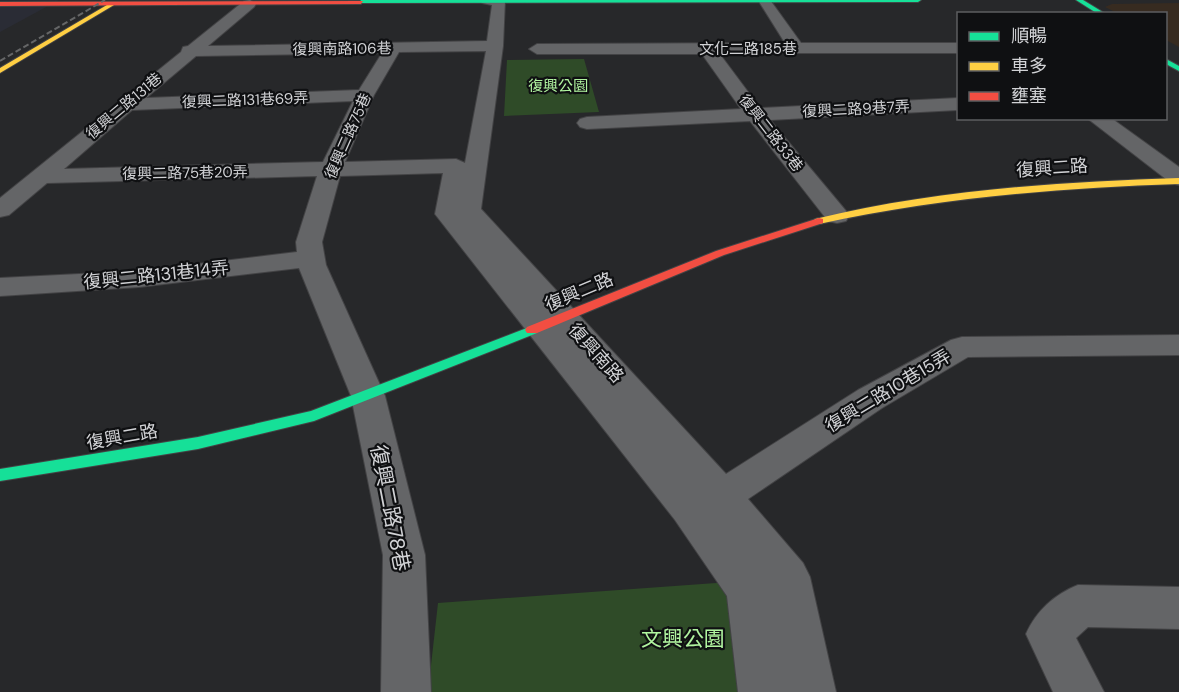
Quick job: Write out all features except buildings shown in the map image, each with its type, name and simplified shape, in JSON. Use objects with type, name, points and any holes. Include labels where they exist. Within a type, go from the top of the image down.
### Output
[{"type":"street","points":[[0,4],[113,1],[249,4],[918,0]]},
{"type":"street","points":[[1079,0],[1100,12]]},
{"type":"street","points":[[0,71],[113,1]]},
{"type":"street","name":"復興南路","points":[[487,1],[470,210],[511,274]]},
{"type":"street","points":[[764,1],[797,49]]},
{"type":"street","points":[[51,20],[84,2]]},
{"type":"street","points":[[1063,3],[1078,12]]},
{"type":"street","name":"復興二路131巷","points":[[0,210],[189,51],[249,4]]},
{"type":"street","name":"復興南路","points":[[485,46],[456,166],[447,214],[511,274],[553,323],[722,496],[788,577],[811,692]]},
{"type":"street","name":"復興南路106巷","points":[[189,51],[485,46]]},
{"type":"street","name":"復興二路75巷","points":[[368,396],[312,265],[309,242],[331,169],[365,95],[393,48]]},
{"type":"street","name":"文化二路185巷","points":[[537,49],[957,48]]},
{"type":"street","name":"復興二路33巷","points":[[707,50],[754,113],[837,216]]},
{"type":"street","name":"復興二路131巷69弄","points":[[125,105],[365,95]]},
{"type":"street","name":"復興二路9巷7弄","points":[[587,123],[957,104]]},
{"type":"street","points":[[1100,120],[1179,180]]},
{"type":"street","name":"復興二路75巷20弄","points":[[39,176],[456,166]]},
{"type":"street","name":"復興二路","points":[[0,475],[255,431],[317,415],[553,323],[649,282],[764,238],[837,216],[961,193],[1081,183],[1179,180]]},
{"type":"street","name":"復興二路131巷14弄","points":[[0,287],[140,279],[312,258]]},
{"type":"street","name":"復興南路","points":[[553,323],[748,590],[764,692]]},
{"type":"street","name":"復興二路10巷15弄","points":[[722,496],[870,399],[962,347],[1179,345]]},
{"type":"street","name":"復興二路78巷","points":[[368,396],[404,555],[406,692]]},
{"type":"street","points":[[1079,692],[1049,634],[1078,606],[1179,608]]},
{"type":"shaded area","points":[[0,0],[59,0],[0,32]]},
{"type":"shaded area","points":[[1179,3],[1179,47],[1167,41],[1167,12],[1115,12],[1105,7],[1112,4]]},
{"type":"green space","name":"復興公園","points":[[584,59],[599,112],[504,116],[507,60]]},
{"type":"green space","name":"文興公園","points":[[730,582],[744,692],[428,692],[438,603]]},
{"type":"railway","points":[[0,61],[105,0]]},
{"type":"traffic: fast","points":[[361,2],[918,0]]},
{"type":"traffic: fast","points":[[1079,0],[1100,12]]},
{"type":"traffic: fast","points":[[1167,62],[1179,69]]},
{"type":"traffic: fast","points":[[0,475],[198,443],[314,416],[532,330]]},
{"type":"traffic: slow","points":[[0,71],[112,4]]},
{"type":"traffic: slow","points":[[819,221],[908,203],[953,197],[1043,188],[1179,181]]},
{"type":"traffic: jam","points":[[0,4],[361,2]]},
{"type":"traffic: jam","points":[[532,330],[720,253],[819,221]]}]
